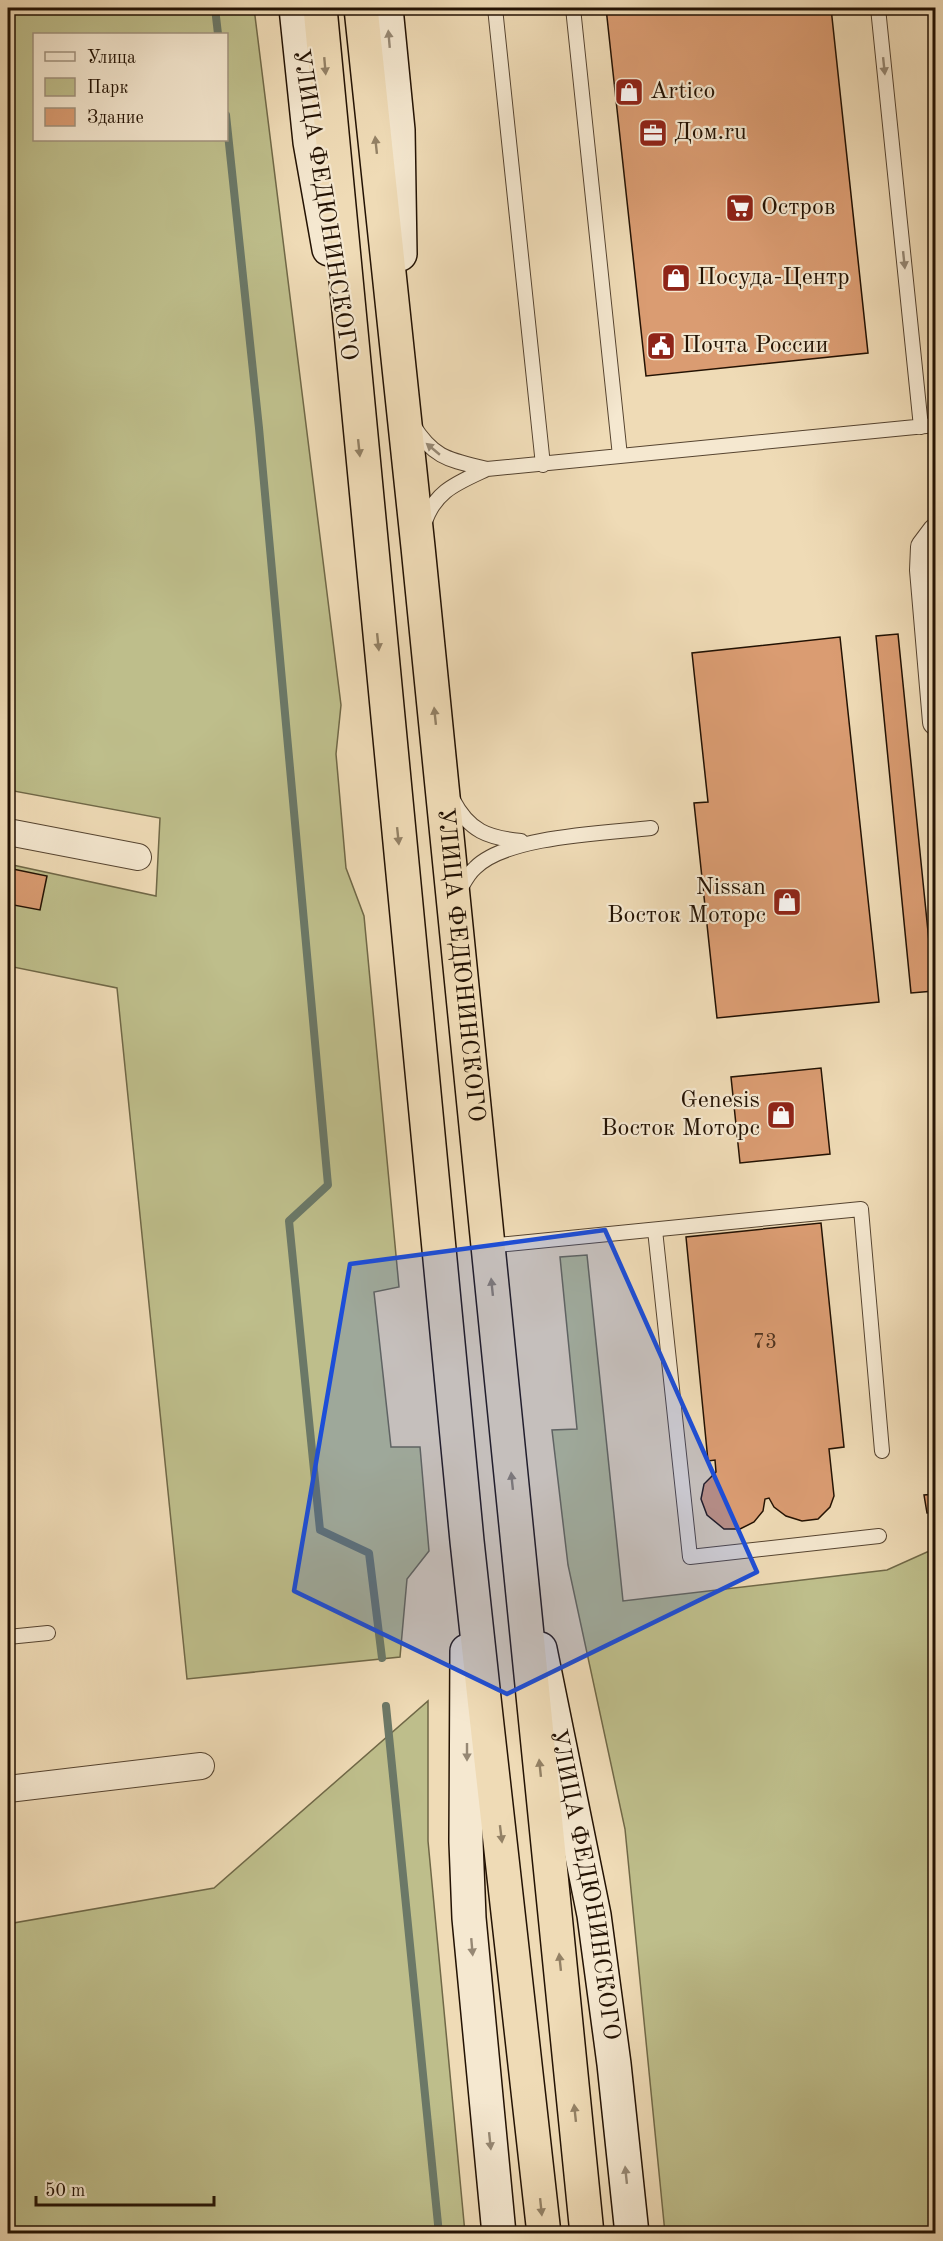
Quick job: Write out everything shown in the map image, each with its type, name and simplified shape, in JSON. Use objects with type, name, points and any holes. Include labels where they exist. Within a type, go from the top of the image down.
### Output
[{"type":"highway","name":"УЛИЦА ФЕДЮНИНСКОГО","points":[[320,8],[354,403],[468,1547],[544,2234]]},
{"type":"highway","name":"УЛИЦА ФЕДЮНИНСКОГО","points":[[361,8],[403,396],[587,2234]]},
{"type":"main road","name":"УЛИЦА ФЕДЮНИНСКОГО","points":[[296,8],[310,142],[354,403]]},
{"type":"main road","name":"УЛИЦА ФЕДЮНИНСКОГО","points":[[386,8],[398,130],[403,396]]},
{"type":"main road","name":"УЛИЦА ФЕДЮНИНСКОГО","points":[[518,1539],[594,1916],[614,2064],[632,2234]]},
{"type":"main road","name":"УЛИЦА ФЕДЮНИНСКОГО","points":[[468,1547],[466,1842],[469,1918],[500,2234]]},
{"type":"street","points":[[936,531],[924,546],[923,570],[936,722]]},
{"type":"street","points":[[8,832],[138,857]]},
{"type":"street","points":[[8,1789],[201,1766]]},
{"type":"lane","points":[[495,8],[543,465]]},
{"type":"lane","points":[[573,8],[620,456]]},
{"type":"lane","points":[[878,8],[921,428]]},
{"type":"lane","points":[[403,396],[411,422],[422,439],[436,453],[453,461],[487,469],[936,426]]},
{"type":"lane","points":[[418,547],[428,512],[441,495],[456,484],[487,469]]},
{"type":"lane","points":[[440,768],[460,814],[474,828],[506,840],[530,842]]},
{"type":"lane","points":[[454,907],[465,881],[476,866],[506,849],[530,842],[651,828]]},
{"type":"lane","points":[[488,1246],[861,1209],[882,1451]]},
{"type":"lane","points":[[655,1230],[690,1557],[879,1536]]},
{"type":"lane","points":[[8,1637],[48,1633]]},
{"type":"highlighted area","points":[[605,1230],[757,1572],[507,1694],[294,1591],[350,1264]]},
{"type":"green space","points":[[8,8],[254,8],[341,705],[336,754],[346,868],[364,916],[399,1287],[374,1292],[391,1447],[420,1447],[429,1551],[407,1579],[400,1657],[187,1679],[117,988],[8,966],[8,864],[156,896],[160,818],[8,790]]},
{"type":"green space","points":[[587,1255],[623,1601],[887,1570],[927,1552],[935,1551],[935,2233],[665,2233],[625,1829],[568,1565],[552,1430],[577,1429],[560,1257]]},
{"type":"green space","points":[[428,1701],[428,1841],[465,2233],[8,2233],[8,1924],[214,1888]]},
{"type":"building","name":"Остров","points":[[606,8],[831,8],[868,353],[646,376]]},
{"type":"building","points":[[898,634],[934,991],[911,993],[876,636]]},
{"type":"building","name":"Nissan Восток Моторс","points":[[840,637],[879,1002],[717,1018],[694,803],[708,802],[692,653]]},
{"type":"building","points":[[8,868],[47,876],[40,910],[8,904]]},
{"type":"building","name":"Genesis Восток Моторс","points":[[821,1068],[830,1154],[740,1163],[731,1077]]},
{"type":"building","points":[[821,1223],[844,1447],[829,1449],[834,1496],[830,1507],[818,1519],[802,1521],[786,1516],[774,1507],[769,1498],[765,1499],[763,1511],[754,1522],[740,1529],[724,1529],[707,1515],[701,1499],[704,1484],[716,1472],[715,1460],[708,1461],[686,1237]]},
{"type":"building","points":[[936,1494],[936,1512],[927,1513],[924,1495]]},
{"type":"waterway","points":[[215,8],[218,33]]},
{"type":"waterway","points":[[228,134],[259,428],[328,1185],[289,1221],[320,1530],[369,1553],[382,1658]]},
{"type":"waterway","points":[[386,1706],[439,2234]]},
{"type":"place","name":"Artico","points":[[629,92]]},
{"type":"place","name":"Дом.ru","points":[[653,133]]},
{"type":"place","name":"Остров","points":[[740,208]]},
{"type":"place","name":"Посуда-Центр","points":[[676,278]]},
{"type":"place","name":"Почта России","points":[[661,346]]},
{"type":"place","name":"Nissan Восток Моторс","points":[[787,902]]},
{"type":"place","name":"Genesis Восток Моторс","points":[[781,1115]]}]
